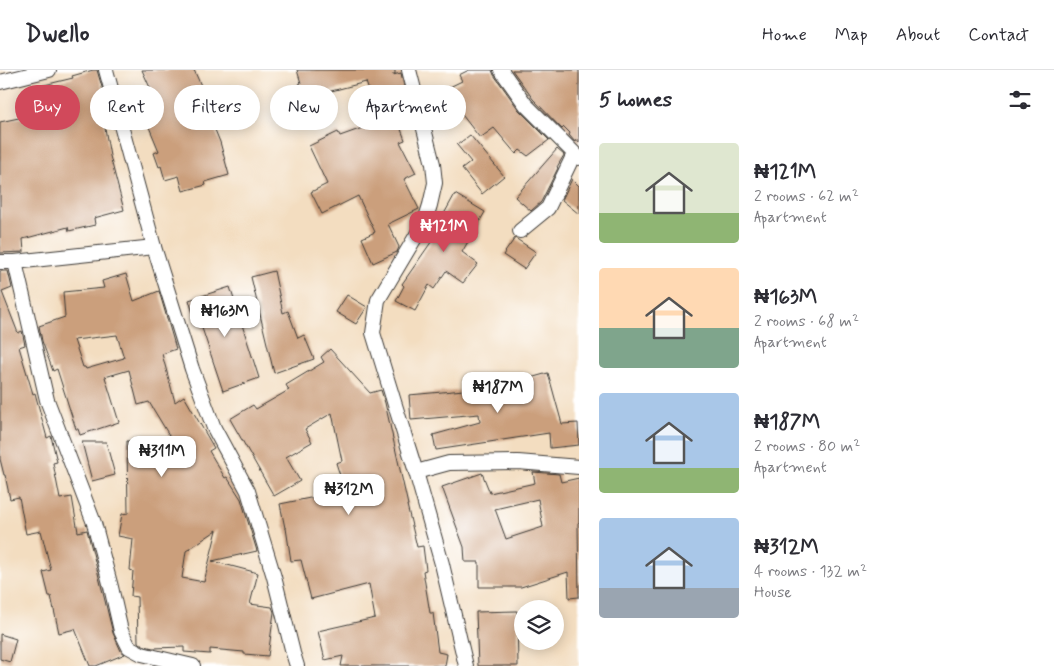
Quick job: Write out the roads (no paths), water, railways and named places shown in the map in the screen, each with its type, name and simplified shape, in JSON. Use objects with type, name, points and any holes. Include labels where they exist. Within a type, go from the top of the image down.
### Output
[{"type":"street","points":[[0,82],[50,70]]},
{"type":"street","points":[[106,70],[154,247],[192,369],[214,428],[248,491],[274,577],[297,666]]},
{"type":"street","points":[[409,70],[433,164],[435,184],[425,221],[378,300],[373,333],[442,564],[466,666]]},
{"type":"street","points":[[501,70],[526,105],[577,156],[548,208],[520,232]]},
{"type":"street","points":[[0,262],[154,247]]},
{"type":"street","points":[[15,262],[47,400],[94,523],[112,587],[121,630],[129,647],[142,654],[193,666]]},
{"type":"street","points":[[416,472],[449,463],[518,462],[579,467]]}]
